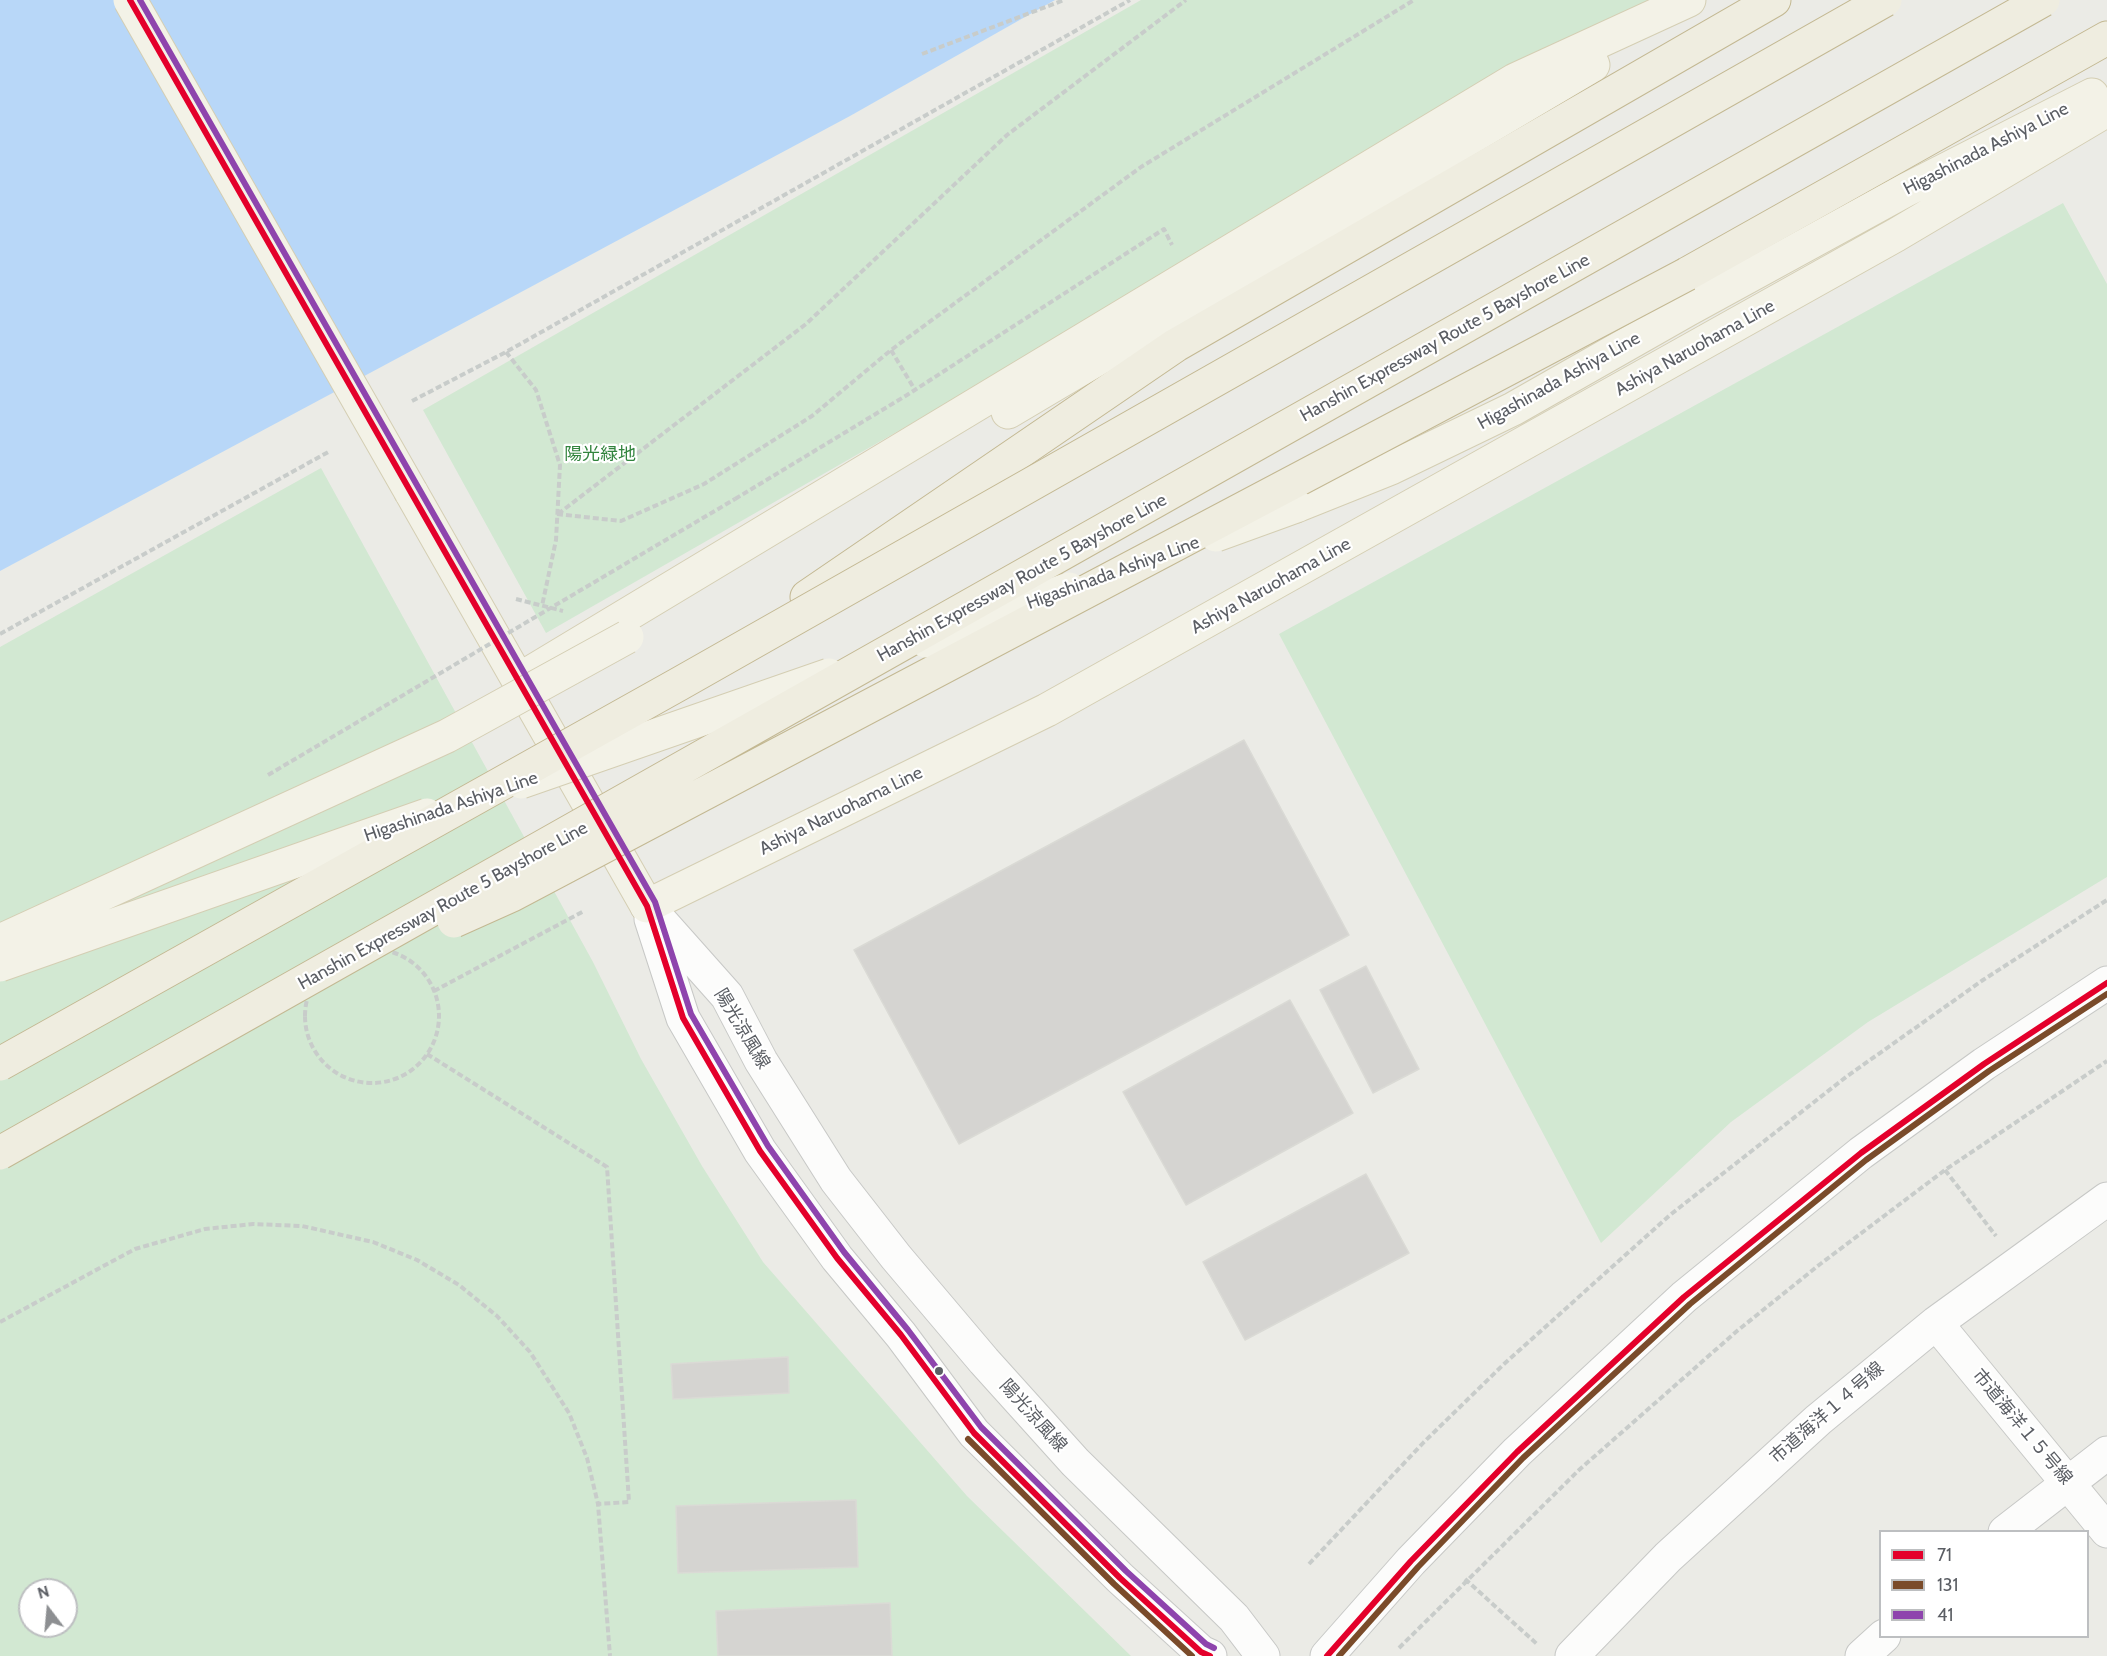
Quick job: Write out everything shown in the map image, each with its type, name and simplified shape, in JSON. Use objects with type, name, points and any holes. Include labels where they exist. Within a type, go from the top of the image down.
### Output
[{"type":"highway","points":[[679,684],[1176,345],[1774,0]]},
{"type":"highway","points":[[0,1064],[679,684],[1885,0]]},
{"type":"highway","name":"Hanshin Expressway Route 5 Bayshore Line","points":[[0,1153],[267,1005],[2043,0]]},
{"type":"highway","points":[[267,1005],[512,895],[1687,274],[2107,38]]},
{"type":"main road","points":[[130,0],[647,906]]},
{"type":"main road","points":[[517,681],[1515,80],[1689,0]]},
{"type":"main road","points":[[0,941],[447,736],[627,637],[1702,0]]},
{"type":"main road","name":"Higashinada Ashiya Line","points":[[0,965],[891,654],[1296,506],[1391,468],[1513,410],[1687,310],[1906,190],[2107,88]]},
{"type":"main road","name":"Ashiya Naruohama Line","points":[[647,906],[1047,710],[1896,235],[2107,110]]},
{"type":"street","points":[[647,906],[683,1018],[760,1151],[830,1249],[901,1335],[974,1433],[1120,1578],[1201,1652],[1210,1656]]},
{"type":"street","name":"陽光涼風線","points":[[647,906],[727,996],[761,1061],[836,1180],[896,1257],[984,1361],[1075,1462],[1234,1618],[1263,1656]]},
{"type":"street","points":[[1327,1656],[1403,1570],[1509,1460],[1684,1297],[1861,1153],[1984,1064],[2107,983]]},
{"type":"street","name":"市道海洋１４号線","points":[[1556,1652],[1668,1557],[1742,1487],[1833,1407],[1936,1323],[2107,1199]]},
{"type":"street","name":"市道海洋１５号線","points":[[1936,1323],[2107,1531]]},
{"type":"street","points":[[2008,1530],[2107,1453]]},
{"type":"street","points":[[1862,1656],[1882,1638]]},
{"type":"path","points":[[922,54],[1064,0]]},
{"type":"path","points":[[412,401],[506,352],[1130,0]]},
{"type":"path","points":[[557,514],[806,324],[1007,135],[1186,0]]},
{"type":"path","points":[[557,514],[621,520],[704,484],[812,416],[891,350],[1141,167],[1414,0]]},
{"type":"path","points":[[259,780],[915,390],[1164,229],[1174,249]]},
{"type":"path","points":[[891,350],[915,390]]},
{"type":"path","points":[[506,352],[536,390],[560,465],[556,540],[542,606]]},
{"type":"path","points":[[0,634],[330,451]]},
{"type":"path","points":[[1309,1564],[1416,1450],[1504,1364],[1670,1215],[1846,1077],[1983,980],[2107,900]]},
{"type":"path","points":[[434,991],[584,911]]},
{"type":"path","points":[[360,950],[386,950],[410,960],[429,979],[434,991],[438,1004],[438,1030],[419,1065],[397,1079],[370,1083],[344,1078],[314,1053],[305,1028],[306,1002],[310,989],[325,968],[335,959],[360,950]]},
{"type":"path","points":[[427,1054],[607,1167],[629,1502],[598,1504]]},
{"type":"path","points":[[1399,1648],[1465,1580],[1587,1463],[1697,1365],[1811,1272],[1945,1170],[2107,1061]]},
{"type":"path","points":[[1945,1170],[2016,1263]]},
{"type":"path","points":[[0,1322],[135,1249],[205,1229],[253,1224],[302,1226],[373,1242],[417,1260],[459,1286],[497,1316],[544,1371],[568,1413],[587,1458],[598,1504],[610,1656]]},
{"type":"path","points":[[1465,1580],[1556,1652]]},
{"type":"green space","name":"陽光緑地","points":[[1141,0],[1650,0],[546,633],[423,410]]},
{"type":"green space","points":[[2063,203],[2107,284],[2107,877],[1868,1022],[1731,1122],[1601,1243],[1279,634]]},
{"type":"green space","points":[[321,468],[593,962],[641,1059],[702,1166],[763,1262],[967,1496],[1131,1656],[0,1656],[0,647]]},
{"type":"water","points":[[0,0],[1055,0],[850,116],[0,571]]},
{"type":"building","points":[[1244,740],[1349,935],[959,1144],[854,950]]},
{"type":"building","points":[[1366,966],[1419,1069],[1373,1093],[1320,990]]},
{"type":"building","points":[[1290,1000],[1353,1113],[1186,1205],[1123,1092]]},
{"type":"building","points":[[1366,1174],[1409,1253],[1245,1340],[1203,1262]]},
{"type":"building","points":[[788,1357],[789,1393],[673,1399],[671,1364]]},
{"type":"building","points":[[856,1500],[858,1567],[678,1573],[676,1506]]},
{"type":"building","points":[[890,1603],[892,1656],[718,1656],[716,1611]]},
{"type":"transit line","name":"71","points":[[130,0],[647,906],[683,1018],[760,1151],[837,1258],[901,1335],[974,1433],[1120,1578],[1201,1652],[1210,1656]]},
{"type":"transit line","name":"41","points":[[140,0],[655,902],[691,1014],[768,1146],[844,1252],[908,1330],[981,1427],[1126,1571],[1206,1644],[1214,1648]]},
{"type":"transit line","name":"71","points":[[1327,1656],[1411,1561],[1517,1452],[1684,1297],[1861,1153],[1984,1064],[2107,983]]},
{"type":"transit line","name":"131","points":[[1339,1656],[1418,1567],[1523,1458],[1690,1304],[1866,1160],[1989,1071],[2107,994]]},
{"type":"transit line","name":"131","points":[[968,1439],[1114,1584],[1192,1656]]}]
